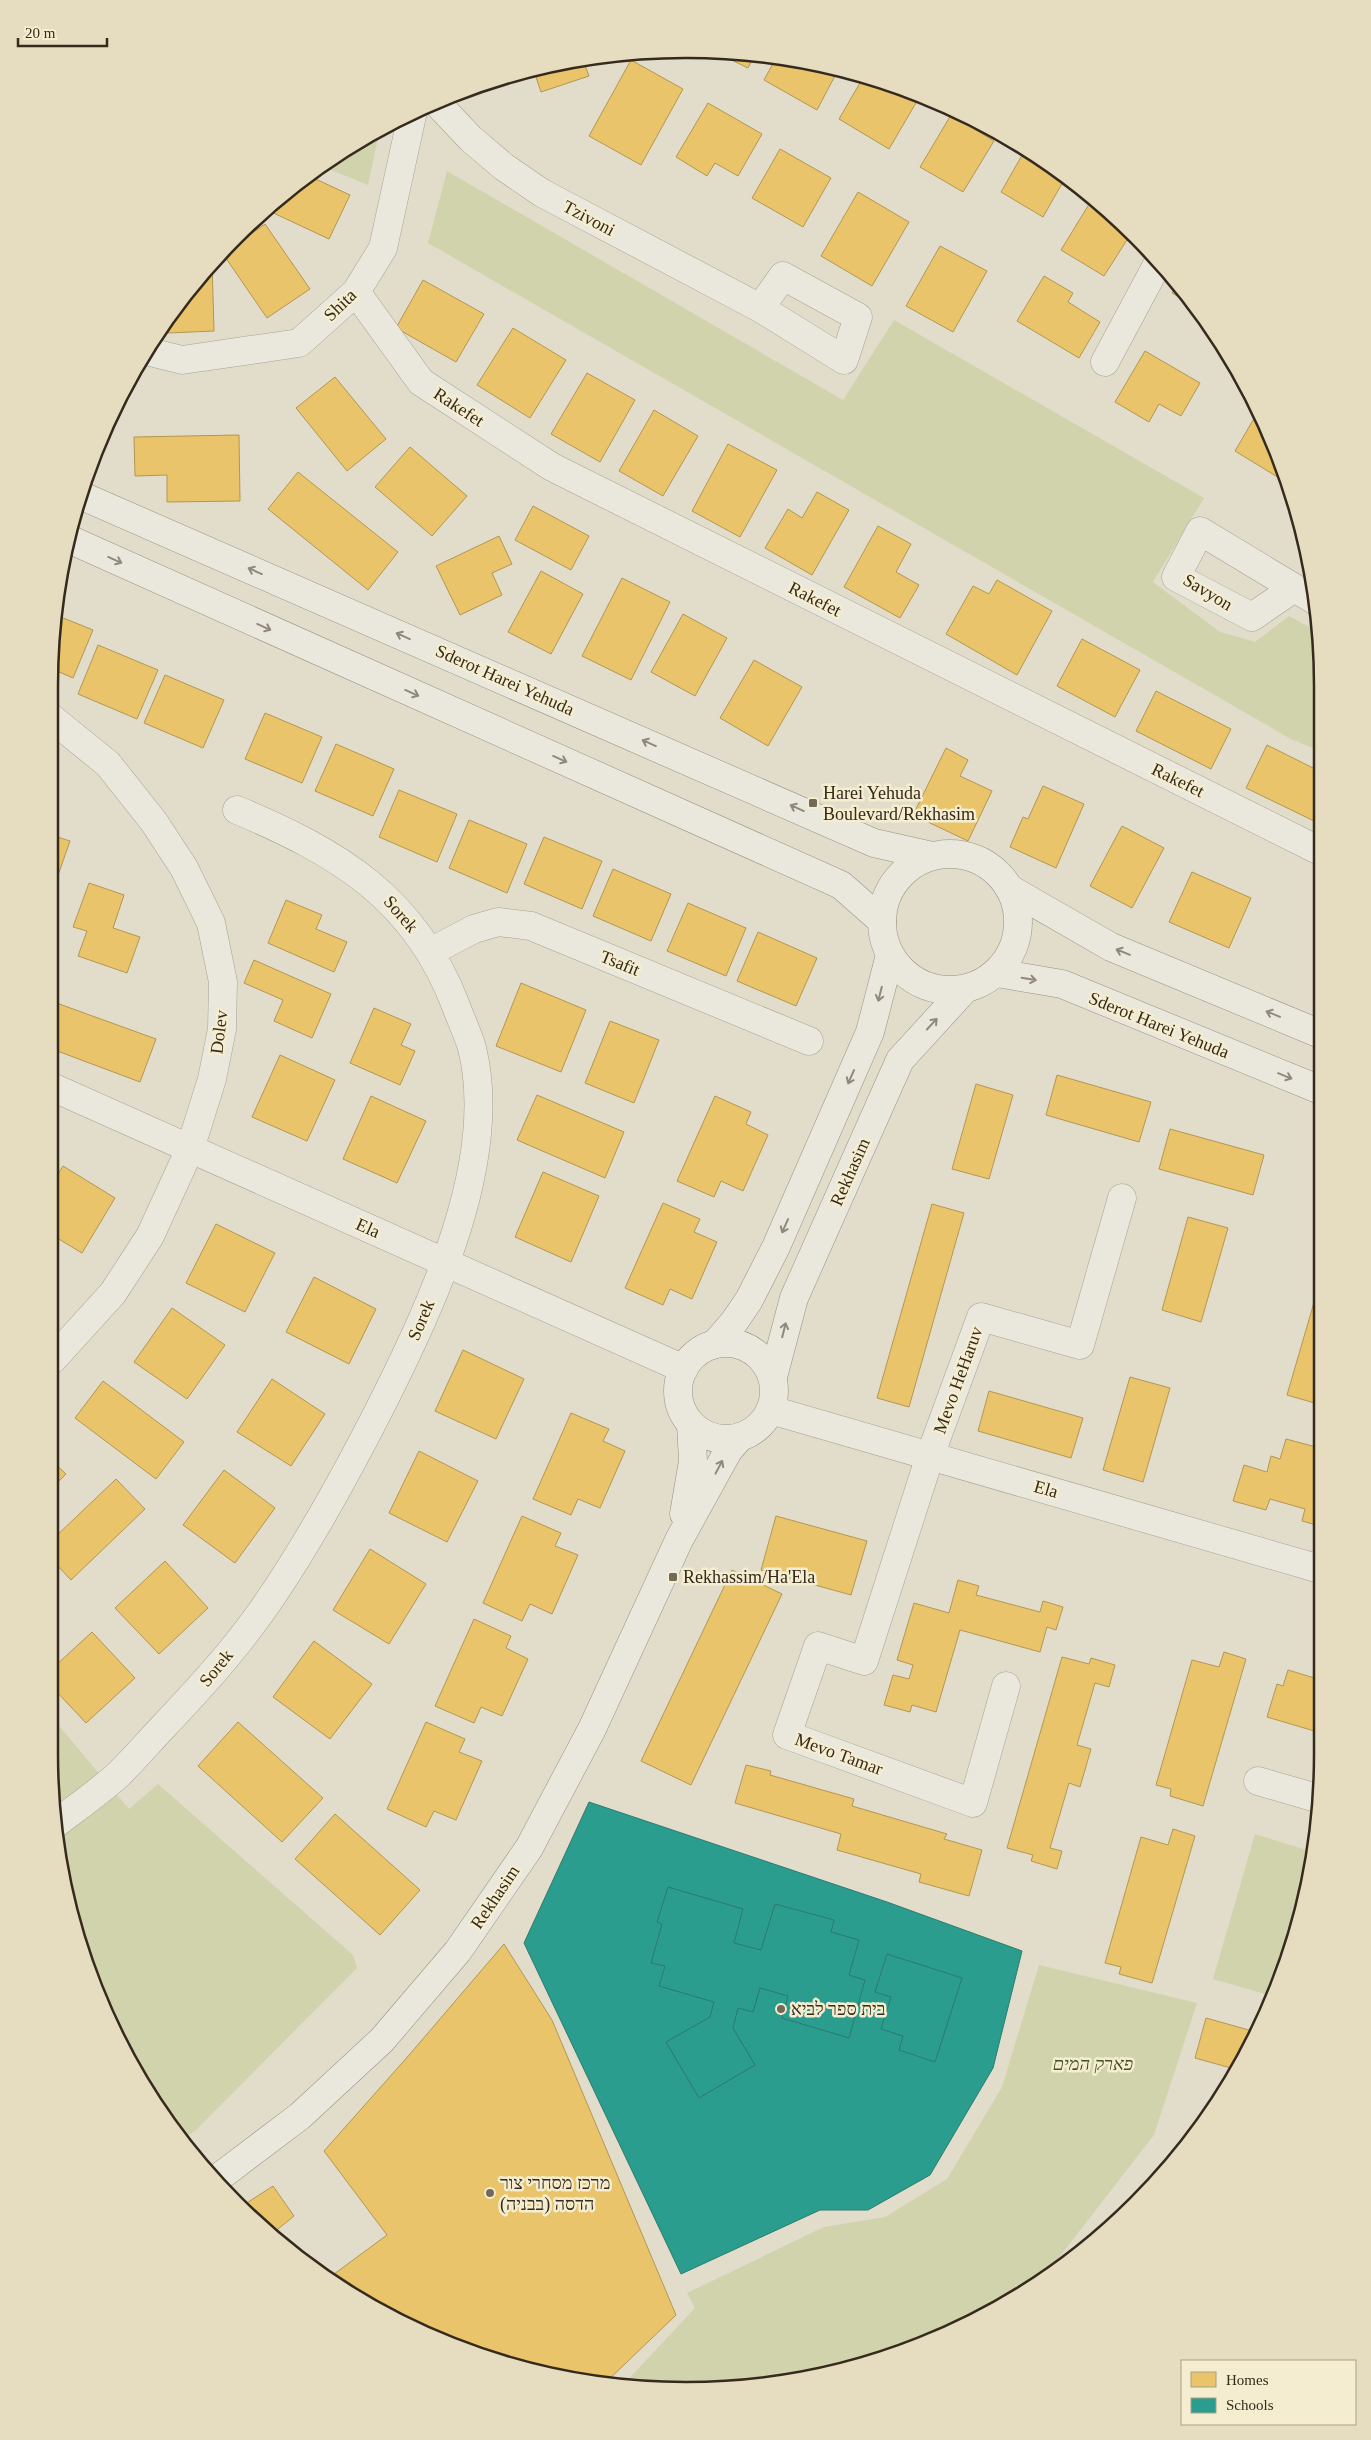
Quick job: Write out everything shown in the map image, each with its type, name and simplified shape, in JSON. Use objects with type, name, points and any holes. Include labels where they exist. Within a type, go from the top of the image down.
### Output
[{"type":"street","name":"Tzivoni","points":[[441,107],[471,139],[504,167],[542,193],[760,308]]},
{"type":"street","name":"Shita","points":[[153,353],[182,360],[299,343],[356,292],[383,248],[411,121]]},
{"type":"street","points":[[1105,362],[1155,268]]},
{"type":"street","name":"Rakefet","points":[[356,292],[421,382],[552,467],[1314,848]]},
{"type":"street","name":"Sderot Harei Yehuda","points":[[87,498],[874,843],[932,856]]},
{"type":"street","points":[[75,542],[842,885],[882,921]]},
{"type":"street","name":"Dolev","points":[[58,723],[108,764],[184,868],[211,923],[223,982],[222,1029],[212,1079],[190,1149],[150,1236],[113,1293],[58,1354]]},
{"type":"street","name":"Sorek","points":[[61,1819],[118,1774],[199,1689],[261,1613],[316,1525],[363,1441],[406,1354],[446,1263],[465,1202],[479,1109],[472,1048],[445,976],[416,931],[382,893],[333,856],[294,834],[237,810]]},
{"type":"street","points":[[950,854],[968,856],[984,863],[999,874],[1010,889],[1017,907],[1017,934],[1008,960],[996,973],[982,983],[966,989],[948,991],[930,988],[914,980],[901,970],[890,955],[884,939],[882,921],[884,904],[891,888],[902,874],[916,863],[932,856],[950,854]]},
{"type":"street","points":[[1010,889],[1111,947],[1314,1030]]},
{"type":"street","name":"Tsafit","points":[[430,952],[474,929],[498,922],[531,926],[809,1041]]},
{"type":"street","points":[[715,1344],[734,1322],[749,1300],[776,1247],[870,1032],[890,955]]},
{"type":"street","name":"Sderot Harei Yehuda","points":[[996,973],[1062,984],[1314,1087]]},
{"type":"street","name":"Rekhasim","points":[[772,1377],[794,1298],[900,1060],[966,989]]},
{"type":"street","name":"Ela","points":[[58,1090],[684,1369]]},
{"type":"street","name":"Mevo HeHaruv","points":[[930,1456],[981,1318],[1080,1345],[1122,1198]]},
{"type":"street","points":[[715,1344],[732,1344],[747,1348],[764,1362],[772,1377],[775,1394],[771,1410],[755,1430],[740,1437],[724,1439],[707,1435],[691,1424],[682,1411],[678,1394],[680,1378],[684,1369],[699,1351],[715,1344]]},
{"type":"street","name":"Ela","points":[[771,1410],[1314,1567]]},
{"type":"street","name":"Rekhasim","points":[[679,1540],[693,1461],[691,1424]]},
{"type":"street","name":"Rekhasim","points":[[220,2176],[300,2116],[375,2046],[458,1951],[534,1839],[592,1729],[679,1540],[728,1451],[740,1437]]},
{"type":"street","name":"Mevo Tamar","points":[[930,1456],[864,1661],[818,1646],[787,1735],[972,1803],[1006,1686]]},
{"type":"street","points":[[1258,1781],[1312,1797]]},
{"type":"green space","points":[[378,139],[368,185],[328,169]]},
{"type":"green space","points":[[447,171],[843,400],[894,320],[1204,498],[1153,582],[1220,632],[1255,642],[1289,616],[1310,627],[1314,686],[1314,749],[1291,739],[428,243]]},
{"type":"green space","points":[[58,1725],[129,1809],[158,1784],[353,1955],[357,1968],[196,2130],[187,2136],[163,2103],[122,2032],[105,1995],[91,1956],[79,1917],[63,1836],[59,1796]]},
{"type":"green space","points":[[1255,1834],[1306,1850],[1292,1917],[1266,1994],[1213,1979]]},
{"type":"green space","name":"פארק המים","points":[[1039,1965],[1197,2003],[1154,2135],[1056,2262],[1034,2277],[963,2318],[926,2335],[848,2361],[767,2377],[727,2381],[686,2382],[628,2379],[695,2308],[687,2293],[824,2227],[885,2217],[947,2179],[1002,2087]]},
{"type":"building: Homes","points":[[730,59],[751,61],[748,68]]},
{"type":"building: Homes","points":[[631,60],[683,89],[641,165],[589,136]]},
{"type":"building: Homes","points":[[773,64],[835,76],[817,110],[764,80]]},
{"type":"building: Homes","points":[[585,66],[589,76],[541,92],[536,76]]},
{"type":"building: Homes","points":[[860,83],[917,102],[889,149],[839,119]]},
{"type":"building: Homes","points":[[708,103],[762,134],[738,176],[715,163],[707,176],[676,157]]},
{"type":"building: Homes","points":[[950,116],[994,141],[963,192],[920,167]]},
{"type":"building: Homes","points":[[780,149],[831,178],[803,227],[752,198]]},
{"type":"building: Homes","points":[[1022,156],[1062,183],[1043,217],[1001,192]]},
{"type":"building: Homes","points":[[315,179],[350,195],[329,239],[272,212]]},
{"type":"building: Homes","points":[[858,192],[909,222],[872,286],[821,256]]},
{"type":"building: Homes","points":[[1089,204],[1128,239],[1104,276],[1061,250]]},
{"type":"building: Homes","points":[[265,224],[310,289],[267,318],[225,258],[241,241]]},
{"type":"building: Homes","points":[[940,246],[987,271],[953,332],[906,306]]},
{"type":"building: Homes","points":[[212,272],[214,331],[168,333],[168,330],[187,303]]},
{"type":"building: Homes","points":[[1044,276],[1073,293],[1068,302],[1100,322],[1079,358],[1017,321]]},
{"type":"building: Homes","points":[[423,280],[484,314],[456,362],[396,328]]},
{"type":"building: Homes","points":[[513,328],[566,360],[530,418],[477,385]]},
{"type":"building: Homes","points":[[1145,351],[1200,383],[1181,416],[1159,404],[1149,422],[1115,402]]},
{"type":"building: Homes","points":[[587,373],[635,400],[600,462],[551,434]]},
{"type":"building: Homes","points":[[335,377],[386,439],[347,471],[296,408]]},
{"type":"building: Homes","points":[[654,410],[698,436],[663,496],[619,471]]},
{"type":"building: Homes","points":[[1254,419],[1277,477],[1235,451]]},
{"type":"building: Homes","points":[[239,435],[240,501],[167,502],[167,475],[135,476],[134,437]]},
{"type":"building: Homes","points":[[728,444],[777,470],[740,537],[692,511]]},
{"type":"building: Homes","points":[[410,447],[467,496],[432,536],[375,487]]},
{"type":"building: Homes","points":[[298,472],[398,552],[368,590],[268,509]]},
{"type":"building: Homes","points":[[817,492],[849,510],[812,575],[765,548],[788,509],[802,518]]},
{"type":"building: Homes","points":[[533,506],[589,536],[571,570],[515,540]]},
{"type":"building: Homes","points":[[878,526],[911,544],[896,572],[919,585],[900,618],[844,587]]},
{"type":"building: Homes","points":[[499,536],[512,564],[492,573],[502,595],[460,615],[436,566]]},
{"type":"building: Homes","points":[[541,571],[583,594],[551,654],[508,632]]},
{"type":"building: Homes","points":[[622,578],[670,602],[631,680],[582,656]]},
{"type":"building: Homes","points":[[997,580],[1052,611],[1017,675],[946,634],[973,586],[989,594]]},
{"type":"building: Homes","points":[[683,614],[727,638],[695,696],[651,672]]},
{"type":"building: Homes","points":[[62,617],[93,630],[73,678],[58,672]]},
{"type":"building: Homes","points":[[1082,639],[1140,670],[1115,717],[1057,686]]},
{"type":"building: Homes","points":[[98,645],[158,670],[137,719],[78,694]]},
{"type":"building: Homes","points":[[754,660],[802,687],[768,746],[720,718]]},
{"type":"building: Homes","points":[[165,675],[224,700],[203,748],[144,723]]},
{"type":"building: Homes","points":[[1156,691],[1231,729],[1211,769],[1136,731]]},
{"type":"building: Homes","points":[[265,713],[322,737],[302,783],[245,759]]},
{"type":"building: Homes","points":[[336,744],[394,769],[373,816],[315,791]]},
{"type":"building: Homes","points":[[1267,745],[1314,768],[1314,821],[1246,788]]},
{"type":"building: Homes","points":[[946,748],[968,760],[960,776],[992,791],[968,841],[913,815]]},
{"type":"building: Homes","points":[[1043,786],[1084,804],[1056,868],[1010,847],[1023,817],[1028,819]]},
{"type":"building: Homes","points":[[399,790],[457,814],[437,862],[379,837]]},
{"type":"building: Homes","points":[[469,820],[527,844],[507,893],[449,868]]},
{"type":"building: Homes","points":[[1122,826],[1164,848],[1132,908],[1090,886]]},
{"type":"building: Homes","points":[[58,837],[70,841],[58,875]]},
{"type":"building: Homes","points":[[544,837],[602,861],[582,909],[524,884]]},
{"type":"building: Homes","points":[[613,869],[671,894],[651,941],[593,916]]},
{"type":"building: Homes","points":[[1192,872],[1251,898],[1229,948],[1169,922]]},
{"type":"building: Homes","points":[[89,883],[124,895],[113,928],[140,937],[127,973],[78,956],[87,931],[73,927]]},
{"type":"building: Homes","points":[[286,900],[322,915],[316,929],[347,942],[334,972],[268,943]]},
{"type":"building: Homes","points":[[688,903],[746,928],[726,976],[667,951]]},
{"type":"building: Homes","points":[[758,932],[817,958],[796,1006],[737,981]]},
{"type":"building: Homes","points":[[254,960],[331,994],[312,1038],[274,1021],[283,1000],[244,983]]},
{"type":"building: Homes","points":[[521,983],[586,1010],[561,1072],[496,1046]]},
{"type":"building: Homes","points":[[58,1004],[156,1039],[140,1082],[58,1051]]},
{"type":"building: Homes","points":[[374,1008],[411,1024],[401,1045],[415,1051],[400,1085],[350,1063]]},
{"type":"building: Homes","points":[[610,1021],[659,1040],[634,1103],[585,1083]]},
{"type":"building: Homes","points":[[280,1055],[335,1080],[307,1141],[252,1117]]},
{"type":"building: Homes","points":[[1057,1075],[1151,1102],[1139,1142],[1046,1115]]},
{"type":"building: Homes","points":[[976,1084],[1013,1095],[989,1179],[952,1169]]},
{"type":"building: Homes","points":[[537,1095],[624,1132],[605,1178],[517,1140]]},
{"type":"building: Homes","points":[[371,1096],[426,1121],[397,1183],[343,1159]]},
{"type":"building: Homes","points":[[715,1096],[751,1112],[746,1124],[768,1135],[743,1191],[721,1181],[714,1197],[677,1181]]},
{"type":"building: Homes","points":[[1170,1129],[1264,1155],[1253,1195],[1159,1169]]},
{"type":"building: Homes","points":[[63,1166],[115,1198],[82,1253],[58,1239],[58,1174]]},
{"type":"building: Homes","points":[[543,1172],[599,1196],[571,1262],[515,1237]]},
{"type":"building: Homes","points":[[663,1203],[700,1219],[694,1232],[717,1242],[692,1299],[670,1289],[663,1305],[625,1288]]},
{"type":"building: Homes","points":[[932,1204],[964,1213],[909,1407],[877,1398]]},
{"type":"building: Homes","points":[[1188,1217],[1228,1228],[1201,1322],[1162,1310]]},
{"type":"building: Homes","points":[[216,1224],[275,1253],[245,1312],[186,1283]]},
{"type":"building: Homes","points":[[314,1277],[376,1309],[349,1364],[286,1332]]},
{"type":"building: Homes","points":[[1314,1302],[1314,1403],[1287,1395]]},
{"type":"building: Homes","points":[[172,1308],[225,1345],[187,1399],[134,1362]]},
{"type":"building: Homes","points":[[463,1350],[524,1379],[496,1439],[435,1411]]},
{"type":"building: Homes","points":[[1130,1377],[1170,1388],[1143,1482],[1103,1470]]},
{"type":"building: Homes","points":[[272,1379],[325,1414],[291,1466],[237,1432]]},
{"type":"building: Homes","points":[[103,1381],[184,1442],[156,1479],[75,1418]]},
{"type":"building: Homes","points":[[989,1391],[1083,1418],[1071,1458],[978,1431]]},
{"type":"building: Homes","points":[[571,1413],[609,1429],[603,1441],[625,1451],[600,1508],[578,1499],[571,1515],[533,1499]]},
{"type":"building: Homes","points":[[1286,1439],[1314,1446],[1314,1524],[1302,1521],[1305,1509],[1270,1499],[1266,1510],[1233,1501],[1244,1465],[1267,1472],[1271,1456],[1280,1459]]},
{"type":"building: Homes","points":[[419,1451],[478,1481],[447,1542],[389,1513]]},
{"type":"building: Homes","points":[[58,1467],[66,1474],[58,1482]]},
{"type":"building: Homes","points":[[224,1470],[275,1508],[235,1563],[183,1525]]},
{"type":"building: Homes","points":[[116,1479],[145,1509],[71,1580],[58,1566],[58,1534]]},
{"type":"building: Homes","points":[[522,1516],[561,1533],[555,1546],[578,1555],[552,1614],[530,1604],[522,1621],[483,1603]]},
{"type":"building: Homes","points":[[776,1516],[867,1541],[851,1595],[761,1570]]},
{"type":"building: Homes","points":[[370,1549],[426,1584],[389,1644],[333,1610]]},
{"type":"building: Homes","points":[[165,1561],[208,1608],[159,1654],[115,1608]]},
{"type":"building: Homes","points":[[732,1570],[782,1594],[691,1785],[641,1761]]},
{"type":"building: Homes","points":[[958,1580],[979,1586],[976,1595],[1040,1612],[1043,1601],[1063,1607],[1056,1630],[1047,1627],[1040,1652],[960,1630],[936,1712],[912,1705],[910,1712],[884,1705],[893,1675],[909,1679],[913,1665],[897,1660],[914,1603],[949,1613]]},
{"type":"building: Homes","points":[[474,1619],[511,1636],[506,1648],[528,1659],[502,1716],[481,1707],[474,1723],[435,1706]]},
{"type":"building: Homes","points":[[92,1632],[135,1678],[86,1723],[58,1693],[58,1663]]},
{"type":"building: Homes","points":[[314,1641],[372,1684],[330,1739],[273,1697]]},
{"type":"building: Homes","points":[[1224,1652],[1246,1659],[1203,1806],[1170,1796],[1171,1789],[1156,1785],[1192,1660],[1219,1667]]},
{"type":"building: Homes","points":[[1062,1657],[1089,1664],[1091,1658],[1115,1665],[1109,1687],[1095,1683],[1077,1745],[1091,1749],[1080,1787],[1069,1783],[1050,1848],[1062,1851],[1057,1869],[1031,1861],[1033,1855],[1007,1848]]},
{"type":"building: Homes","points":[[1288,1670],[1314,1678],[1314,1731],[1267,1717],[1277,1684],[1283,1686]]},
{"type":"building: Homes","points":[[238,1722],[323,1798],[282,1842],[198,1766]]},
{"type":"building: Homes","points":[[426,1722],[465,1739],[459,1752],[482,1761],[456,1820],[434,1811],[426,1827],[387,1809]]},
{"type":"building: Homes","points":[[746,1765],[771,1771],[770,1775],[854,1799],[852,1806],[947,1834],[944,1839],[982,1850],[969,1896],[919,1882],[921,1874],[837,1850],[841,1834],[735,1803]]},
{"type":"building: Homes","points":[[335,1814],[420,1890],[380,1935],[295,1859]]},
{"type":"building: Homes","points":[[1173,1829],[1195,1836],[1152,1983],[1119,1974],[1121,1967],[1105,1963],[1141,1837],[1168,1845]]},
{"type":"building: Homes","name":"מרכז מסחרי צור הדסה (בבניה)","points":[[504,1944],[552,2020],[676,2315],[611,2378],[523,2361],[445,2335],[371,2298],[333,2274],[387,2235],[324,2151]]},
{"type":"building: Homes","points":[[1206,2018],[1250,2030],[1229,2068],[1195,2058]]},
{"type":"building: Homes","points":[[273,2186],[294,2216],[276,2231],[246,2204]]},
{"type":"building: Schools","name":"בית ספר לביא","points":[[589,1802],[887,1902],[1022,1951],[993,2068],[930,2175],[868,2210],[820,2210],[681,2274],[524,1943]]},
{"type":"building: Schools","points":[[668,1887],[743,1909],[734,1943],[761,1950],[775,1904],[834,1920],[831,1932],[859,1940],[849,1975],[865,1980],[849,2038],[782,2018],[788,1996],[760,1988],[753,2012],[738,2008],[733,2028],[755,2065],[699,2098],[666,2042],[710,2017],[714,2002],[659,1986],[665,1966],[651,1963],[662,1924],[657,1922]]},
{"type":"building: Schools","points":[[887,1954],[962,1978],[935,2062],[899,2050],[903,2036],[881,2029],[891,1997],[875,1992]]},
{"type":"place","name":"Harei Yehuda Boulevard/Rekhasim","points":[[813,803]]},
{"type":"place","name":"Rekhassim/Ha'Ela","points":[[673,1577]]},
{"type":"place","name":"בית ספר לביא","points":[[781,2009]]},
{"type":"place","name":"מרכז מסחרי צור הדסה (בבניה)","points":[[490,2193]]}]
